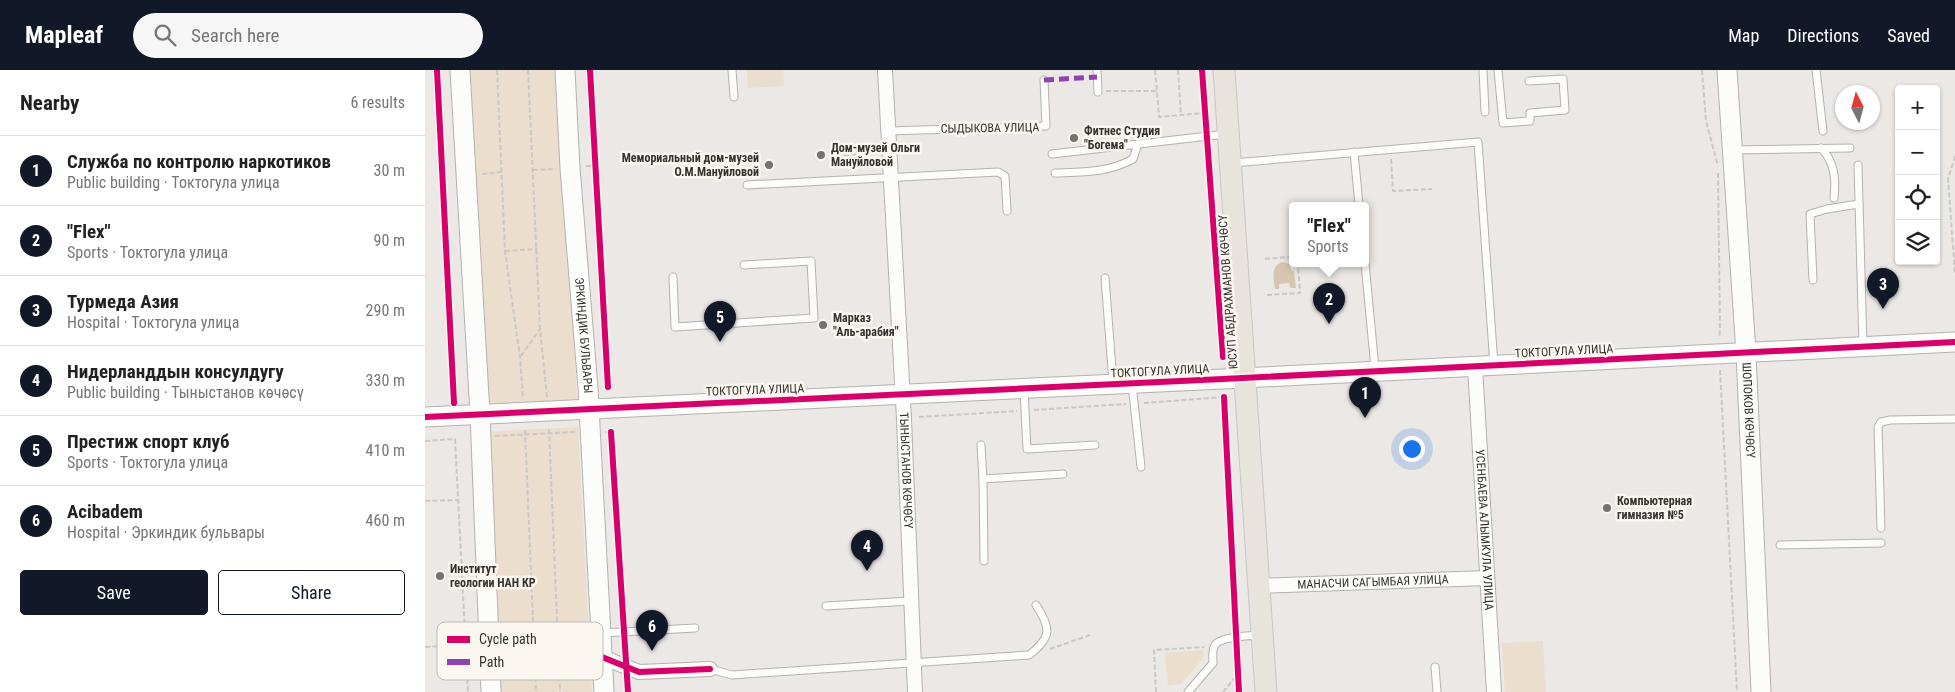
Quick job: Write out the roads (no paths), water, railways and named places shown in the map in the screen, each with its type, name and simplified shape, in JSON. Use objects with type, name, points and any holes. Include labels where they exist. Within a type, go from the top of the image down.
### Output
[{"type":"main road","name":"ЮСУП АБДРАХМАНОВ КӨЧӨСҮ","points":[[1224,70],[1266,692]]},
{"type":"street","points":[[460,70],[480,414],[488,622]]},
{"type":"street","name":"ЭРКИНДИК БУЛЬВАРЫ","points":[[565,70],[570,168],[591,432],[600,622]]},
{"type":"street","name":"ТЫНЫСТАНОВ КӨЧӨСҮ","points":[[885,70],[915,692]]},
{"type":"street","name":"ШОПОКОВ КӨЧӨСҮ","points":[[1727,70],[1746,353],[1761,692]]},
{"type":"street","name":"ТОКТОГУЛА УЛИЦА","points":[[425,417],[1955,342]]},
{"type":"street","name":"УСЕНБАЕВА АЛЫМКУЛА УЛИЦА","points":[[1475,366],[1494,692]]},
{"type":"street","name":"МАНАСЧИ САГЫМБАЯ УЛИЦА","points":[[1259,586],[1487,578]]},
{"type":"street","points":[[603,657],[639,672],[710,669]]},
{"type":"street","name":"ЭРКИНДИК БУЛЬВАРЫ","points":[[603,674],[604,692]]},
{"type":"lane","points":[[733,70],[734,97]]},
{"type":"lane","points":[[1097,70],[1099,92]]},
{"type":"lane","points":[[1483,70],[1485,112]]},
{"type":"lane","points":[[1499,70],[1503,123],[1530,121],[1531,113],[1565,110],[1563,79],[1529,81]]},
{"type":"lane","points":[[1816,70],[1823,131]]},
{"type":"lane","name":"СЫДЫКОВА УЛИЦА","points":[[888,131],[1046,126],[1044,80]]},
{"type":"lane","points":[[1052,154],[1229,134]]},
{"type":"lane","points":[[1230,163],[1478,142],[1494,365]]},
{"type":"lane","points":[[1055,173],[1100,171],[1121,166],[1133,159],[1138,144]]},
{"type":"lane","points":[[1821,148],[1828,155],[1831,162],[1834,198]]},
{"type":"lane","points":[[1733,150],[1850,148]]},
{"type":"lane","points":[[1354,152],[1359,202]]},
{"type":"lane","points":[[1858,165],[1863,347]]},
{"type":"lane","points":[[747,185],[998,172],[1005,176],[1007,211]]},
{"type":"lane","points":[[1813,280],[1810,214],[1859,204]]},
{"type":"lane","points":[[673,277],[675,327],[814,318],[811,261],[744,265]]},
{"type":"lane","points":[[1365,267],[1375,371]]},
{"type":"lane","points":[[1105,278],[1123,384],[1135,403],[1141,467]]},
{"type":"lane","points":[[1024,389],[1027,449],[1095,445]]},
{"type":"lane","points":[[1881,528],[1878,426],[1881,422],[1890,420],[1955,419]]},
{"type":"lane","points":[[981,445],[984,561]]},
{"type":"lane","points":[[983,479],[1063,474]]},
{"type":"lane","points":[[1780,545],[1881,543]]},
{"type":"lane","points":[[825,606],[910,601]]},
{"type":"lane","points":[[710,669],[732,675],[1029,655],[1043,644],[1047,633],[1046,620],[1036,605]]},
{"type":"lane","points":[[603,633],[695,628]]},
{"type":"lane","points":[[1188,692],[1213,663],[1214,647],[1218,641],[1236,637],[1262,635]]},
{"type":"lane","points":[[1435,667],[1437,692]]},
{"type":"place","name":"Фитнес Студия \"Богема\"","points":[[1074,138]]},
{"type":"place","name":"Дом-музей Ольги Мануйловой","points":[[821,155]]},
{"type":"place","name":"Мемориальный дом-музей О.М.Мануйловой","points":[[769,165]]},
{"type":"place","name":"Турмеда Азия","points":[[1883,309]]},
{"type":"place","name":"\"Flex\"","points":[[1329,324]]},
{"type":"place","name":"Марказ \"Аль-арабия\"","points":[[823,325]]},
{"type":"place","name":"Престиж спорт клуб","points":[[720,342]]},
{"type":"place","name":"Служба по контролю наркотиков","points":[[1365,418]]},
{"type":"place","name":"Компьютерная гимназия №5","points":[[1607,508]]},
{"type":"place","name":"Нидерланддын консулдугу","points":[[867,571]]},
{"type":"place","name":"Институт геологии НАН КР","points":[[440,576]]},
{"type":"place","name":"Acibadem","points":[[652,651]]}]
